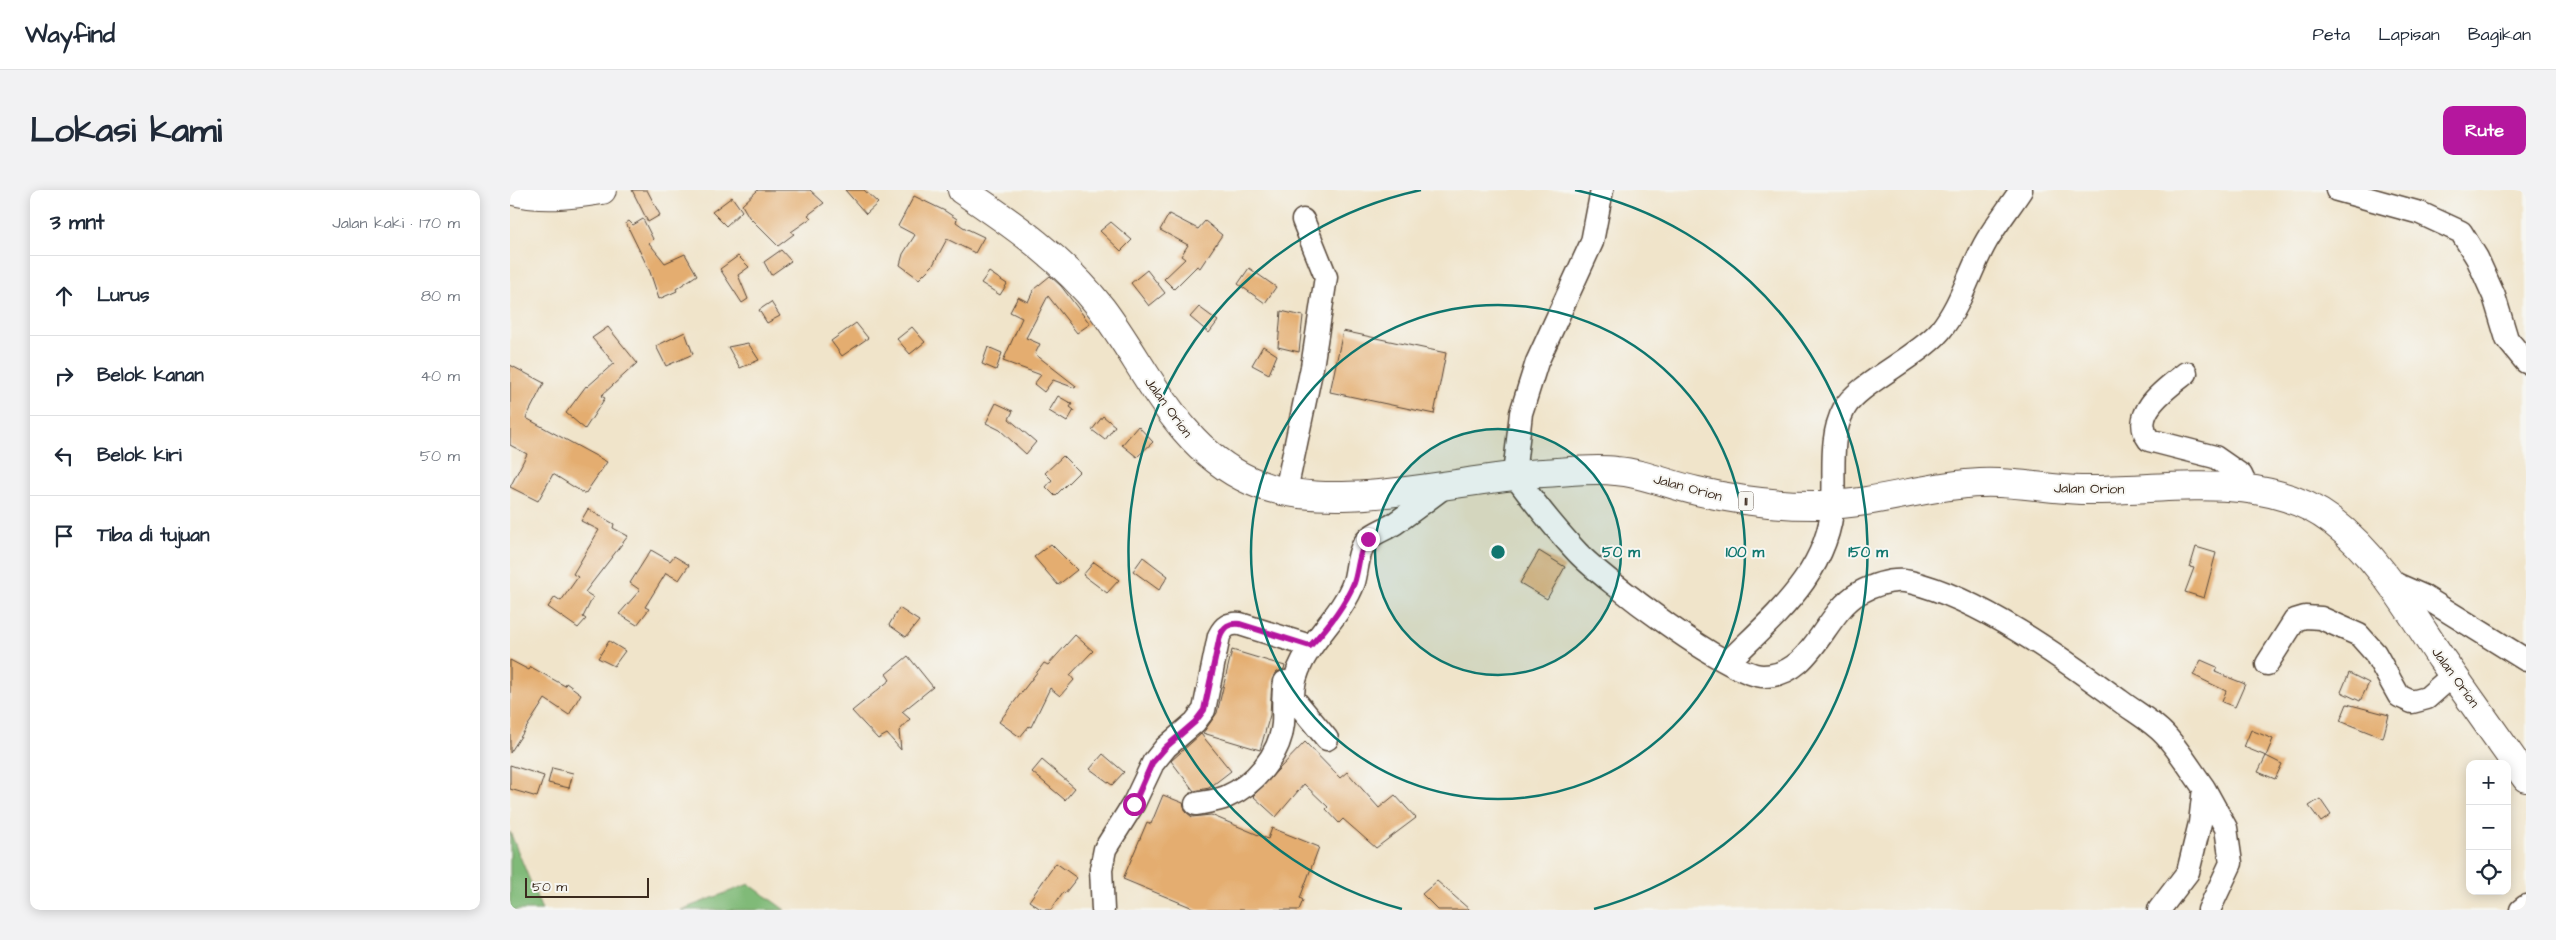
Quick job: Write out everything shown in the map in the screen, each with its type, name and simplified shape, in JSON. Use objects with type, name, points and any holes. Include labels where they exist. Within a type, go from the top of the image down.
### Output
[{"type":"highway","points":[[510,190],[527,195],[559,196],[602,190]]},
{"type":"highway","name":"Jalan Orion","points":[[962,190],[1058,260],[1078,281],[1103,311],[1175,421],[1199,447],[1252,482],[1286,491],[1317,495],[1353,494],[1443,488],[1514,475],[1612,470],[1645,475],[1691,490],[1778,506],[1833,505],[1978,483],[2082,490],[2247,488],[2311,506],[2336,524],[2360,546],[2389,581],[2526,778]]},
{"type":"street","points":[[1602,190],[1592,242],[1534,371],[1521,413],[1514,475],[1579,555],[1666,625],[1745,672],[1763,676],[1793,667],[1814,648],[1836,613],[1858,594],[1882,583],[1908,581],[1942,592],[2002,622],[2082,673],[2164,734],[2204,788],[2226,828],[2230,863],[2209,910]]},
{"type":"street","points":[[1728,662],[1794,597],[1819,558],[1833,505],[1835,439],[1844,408],[1860,392],[1915,354],[1940,330],[1961,296],[1986,241],[2021,190]]},
{"type":"street","points":[[2337,190],[2420,213],[2461,232],[2477,258],[2494,296],[2507,339],[2526,362]]},
{"type":"street","points":[[1286,491],[1312,367],[1326,278],[1302,220]]},
{"type":"street","points":[[2186,373],[2159,395],[2147,410],[2143,422],[2145,434],[2149,440],[2215,457],[2241,474],[2247,488]]},
{"type":"street","points":[[1196,804],[1225,798],[1245,786],[1276,753],[1283,725],[1284,685],[1288,671],[1307,653],[1330,624],[1354,583],[1362,548],[1368,539],[1443,488]]},
{"type":"street","points":[[2389,581],[2423,596],[2526,660]]},
{"type":"street","points":[[2267,664],[2295,620],[2305,616],[2320,618],[2359,636],[2375,653],[2399,696],[2412,702],[2427,698],[2453,675]]},
{"type":"street","points":[[1103,910],[1101,869],[1105,849],[1134,804],[1152,763],[1166,747],[1195,722],[1204,710],[1223,628],[1232,623],[1240,624],[1307,653]]},
{"type":"street","points":[[1307,653],[1297,676],[1293,698],[1327,739]]},
{"type":"street","points":[[2159,910],[2188,872],[2200,823],[2204,788]]},
{"type":"street","points":[[2521,910],[2526,906]]},
{"type":"green space","points":[[510,832],[542,910],[510,910]]},
{"type":"green space","points":[[749,884],[785,910],[681,910]]},
{"type":"building","points":[[632,190],[647,190],[660,215],[648,222]]},
{"type":"building","points":[[758,190],[810,190],[824,203],[808,215],[811,218],[791,232],[794,234],[778,246],[749,217],[742,205]]},
{"type":"building","points":[[845,190],[864,190],[878,203],[866,214]]},
{"type":"building","points":[[914,196],[945,211],[957,219],[956,222],[963,227],[984,237],[975,253],[947,239],[933,265],[919,279],[900,265],[903,254],[915,235],[898,226]]},
{"type":"building","points":[[732,197],[742,211],[726,226],[712,212]]},
{"type":"building","points":[[1169,214],[1198,229],[1205,221],[1222,235],[1200,268],[1197,266],[1174,289],[1164,279],[1185,259],[1181,256],[1188,245],[1160,230]]},
{"type":"building","points":[[643,219],[653,239],[649,243],[665,263],[685,254],[697,275],[676,289],[677,291],[659,299],[650,272],[626,223],[629,221],[633,225]]},
{"type":"building","points":[[1111,222],[1132,240],[1121,251],[1100,231]]},
{"type":"building","points":[[781,250],[791,261],[771,275],[764,262]]},
{"type":"building","points":[[738,256],[749,267],[738,275],[748,299],[742,303],[720,269]]},
{"type":"building","points":[[1249,268],[1276,287],[1265,303],[1238,284]]},
{"type":"building","points":[[1147,270],[1165,293],[1149,306],[1131,283]]},
{"type":"building","points":[[989,272],[1007,284],[1000,295],[981,283]]},
{"type":"building","points":[[1050,276],[1061,286],[1090,324],[1077,333],[1048,296],[1026,338],[1040,344],[1035,354],[1076,386],[1075,388],[1053,380],[1044,392],[1034,384],[1041,375],[1003,361],[1022,318],[1010,312],[1018,297],[1028,302],[1034,289]]},
{"type":"building","points":[[771,302],[780,316],[767,323],[759,310]]},
{"type":"building","points":[[1199,307],[1218,321],[1209,333],[1190,317]]},
{"type":"building","points":[[1281,311],[1303,316],[1299,352],[1278,347]]},
{"type":"building","points":[[856,323],[868,338],[842,356],[831,341]]},
{"type":"building","points":[[608,327],[637,363],[601,396],[605,398],[585,429],[566,413],[586,386],[614,363],[592,338]]},
{"type":"building","points":[[912,327],[925,342],[910,354],[897,339]]},
{"type":"building","points":[[1343,331],[1446,353],[1434,414],[1330,392]]},
{"type":"building","points":[[685,332],[693,354],[666,366],[656,346]]},
{"type":"building","points":[[748,343],[759,360],[740,368],[728,347]]},
{"type":"building","points":[[1263,346],[1277,355],[1269,374],[1252,365]]},
{"type":"building","points":[[988,347],[1002,353],[996,370],[982,364]]},
{"type":"building","points":[[510,365],[544,383],[526,418],[607,462],[585,494],[553,474],[538,501],[510,487],[527,454],[510,445]]},
{"type":"building","points":[[1058,396],[1072,404],[1070,407],[1074,410],[1067,422],[1049,411]]},
{"type":"building","points":[[996,403],[1013,411],[1009,419],[1036,442],[1026,454],[1000,430],[986,423]]},
{"type":"building","points":[[1103,416],[1115,426],[1105,440],[1092,430]]},
{"type":"building","points":[[1138,426],[1153,442],[1137,457],[1122,445]]},
{"type":"building","points":[[1063,456],[1079,472],[1055,496],[1046,487],[1052,480],[1045,473]]},
{"type":"building","points":[[588,509],[614,524],[613,528],[628,536],[585,592],[593,597],[583,617],[586,619],[578,628],[548,607],[555,597],[561,601],[578,577],[573,574],[599,530],[581,521]]},
{"type":"building","points":[[1051,544],[1077,570],[1058,585],[1034,557]]},
{"type":"building","points":[[2196,547],[2216,553],[2204,598],[2185,592],[2194,568],[2190,567]]},
{"type":"building","points":[[651,550],[670,561],[674,556],[689,565],[679,580],[666,573],[645,607],[649,609],[637,625],[619,614],[640,590],[630,583]]},
{"type":"building","points":[[1539,551],[1565,567],[1547,599],[1520,583]]},
{"type":"building","points":[[1143,557],[1168,576],[1159,590],[1133,571]]},
{"type":"building","points":[[1094,562],[1119,580],[1107,593],[1083,575]]},
{"type":"building","points":[[899,608],[919,621],[906,637],[889,625]]},
{"type":"building","points":[[1075,635],[1093,651],[1070,675],[1074,680],[1060,696],[1050,688],[1031,727],[1029,726],[1020,737],[999,722],[1044,663],[1048,665]]},
{"type":"building","points":[[609,641],[625,651],[614,666],[598,658]]},
{"type":"building","points":[[1232,650],[1285,666],[1284,669],[1275,673],[1272,680],[1270,715],[1260,750],[1203,733],[1217,713]]},
{"type":"building","points":[[908,656],[933,687],[902,712],[910,719],[899,731],[901,750],[887,734],[878,739],[852,711],[890,680],[886,674]]},
{"type":"building","points":[[510,660],[529,670],[531,667],[565,686],[566,683],[581,694],[569,715],[545,699],[510,753]]},
{"type":"building","points":[[2201,660],[2217,667],[2215,672],[2245,684],[2235,707],[2222,702],[2226,691],[2193,675]]},
{"type":"building","points":[[2349,673],[2369,683],[2360,701],[2341,692]]},
{"type":"building","points":[[2347,704],[2389,715],[2383,738],[2340,721]]},
{"type":"building","points":[[2251,730],[2273,739],[2266,756],[2244,747]]},
{"type":"building","points":[[1201,734],[1231,771],[1209,788],[1194,791],[1171,761]]},
{"type":"building","points":[[1305,742],[1340,778],[1347,772],[1379,808],[1395,795],[1416,818],[1376,848],[1343,819],[1339,823],[1326,809],[1328,807],[1304,784],[1276,817],[1253,796]]},
{"type":"building","points":[[1103,754],[1124,772],[1112,785],[1090,769]]},
{"type":"building","points":[[2266,756],[2282,764],[2275,779],[2258,772]]},
{"type":"building","points":[[1042,760],[1075,788],[1065,800],[1032,772]]},
{"type":"building","points":[[510,765],[544,776],[537,797],[510,789]]},
{"type":"building","points":[[552,768],[573,773],[569,788],[548,783]]},
{"type":"building","points":[[1163,795],[1183,803],[1186,812],[1192,817],[1211,815],[1268,839],[1272,828],[1319,847],[1300,898],[1303,900],[1299,910],[1198,910],[1123,879],[1147,822],[1151,824]]},
{"type":"building","points":[[2320,799],[2331,815],[2321,822],[2309,806]]},
{"type":"building","points":[[1056,863],[1077,878],[1065,893],[1063,892],[1051,910],[1042,910],[1029,901]]},
{"type":"building","points":[[1437,881],[1470,910],[1438,910],[1422,894]]},
{"type":"route","points":[[1134,804],[1152,763],[1166,747],[1195,722],[1204,710],[1223,628],[1232,623],[1240,624],[1310,646],[1330,624],[1354,583],[1362,548],[1368,539]]}]
